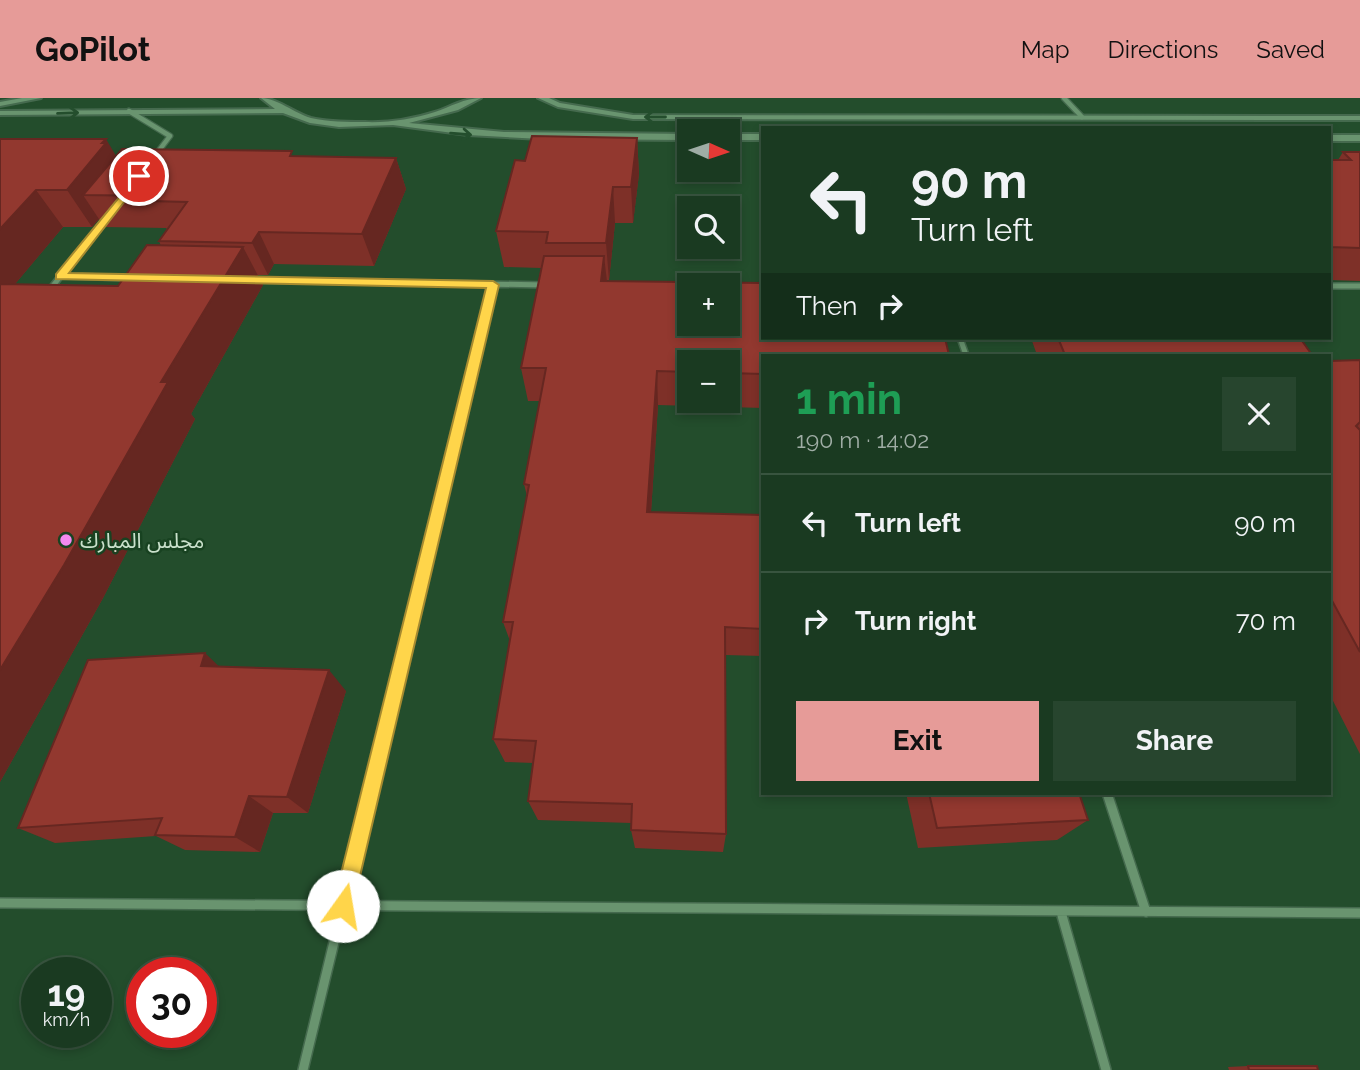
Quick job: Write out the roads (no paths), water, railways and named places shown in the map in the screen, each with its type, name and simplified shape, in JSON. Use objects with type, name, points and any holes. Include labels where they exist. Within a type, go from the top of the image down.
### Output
[{"type":"street","points":[[0,104],[37,98]]},
{"type":"street","points":[[265,98],[284,111],[316,121],[358,125],[394,123],[433,116],[462,107],[477,98]]},
{"type":"street","points":[[542,98],[558,105],[633,117],[1360,118]]},
{"type":"street","points":[[1064,98],[1082,117]]},
{"type":"street","points":[[129,111],[170,136],[153,158]]},
{"type":"street","points":[[0,113],[284,111]]},
{"type":"street","points":[[394,123],[452,133],[514,137],[677,137]]},
{"type":"street","points":[[740,137],[761,137]]},
{"type":"street","points":[[1331,138],[1360,138]]},
{"type":"street","points":[[46,295],[111,212]]},
{"type":"street","points":[[61,276],[144,278]]},
{"type":"street","points":[[242,280],[561,285]]},
{"type":"street","points":[[303,1070],[493,285]]},
{"type":"street","points":[[1331,286],[1360,286]]},
{"type":"street","points":[[1108,795],[1146,912]]},
{"type":"street","points":[[0,903],[1360,913]]},
{"type":"street","points":[[1061,912],[1106,1070]]},
{"type":"place","name":"مجلس المبارك","points":[[66,540]]}]
